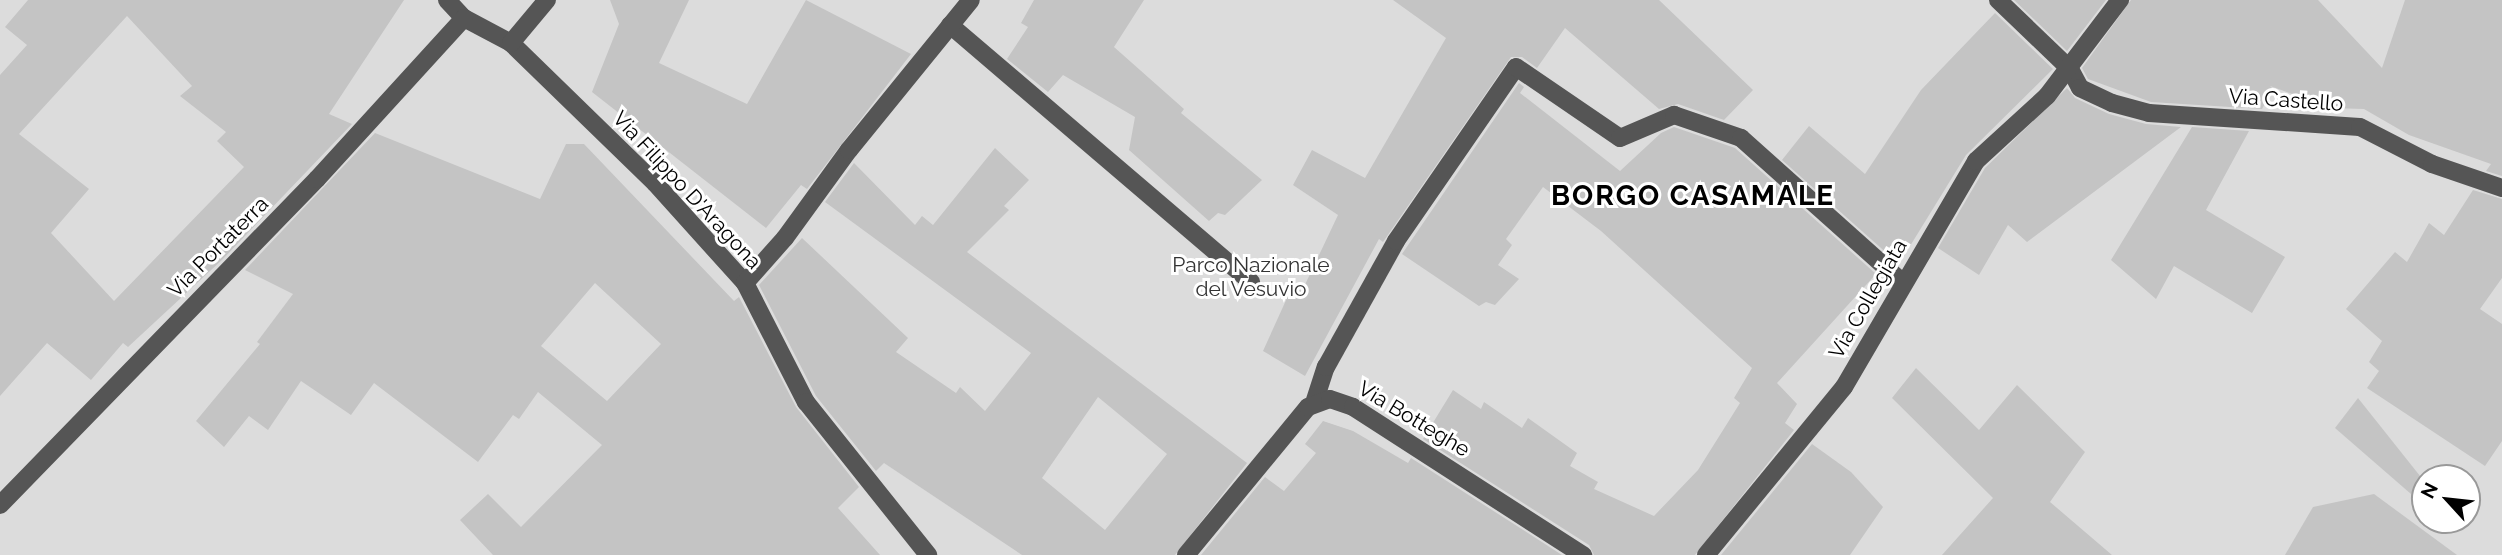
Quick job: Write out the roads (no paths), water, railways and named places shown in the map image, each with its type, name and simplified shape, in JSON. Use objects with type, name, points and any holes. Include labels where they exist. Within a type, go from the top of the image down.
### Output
[{"type":"street","name":"Via Filippo D'Aragona","points":[[447,0],[464,18],[511,43],[655,183],[745,283],[806,402],[928,555]]},
{"type":"street","points":[[511,43],[547,0]]},
{"type":"street","points":[[745,283],[785,238],[971,0]]},
{"type":"street","name":"Via Castello","points":[[1998,0],[2070,69],[2080,88],[2149,113],[2360,127],[2432,164],[2502,188]]},
{"type":"street","name":"Via Collegiata","points":[[1706,555],[1844,387],[1902,282],[1976,161],[2070,69],[2120,0]]},
{"type":"street","name":"Via Portaterra","points":[[0,505],[317,179],[464,18]]},
{"type":"street","points":[[950,25],[1251,282]]},
{"type":"street","points":[[1186,555],[1314,403],[1326,367],[1396,241],[1516,67],[1620,138],[1674,115],[1741,138],[1902,282]]},
{"type":"street","name":"Via Botteghe","points":[[1314,403],[1330,399],[1353,407],[1583,555]]},
{"type":"district","name":"BORGO CASAMALE","points":[[1693,196]]},
{"type":"park label","name":"Parco Nazionale del Vesuvio","points":[[1251,277]]}]
